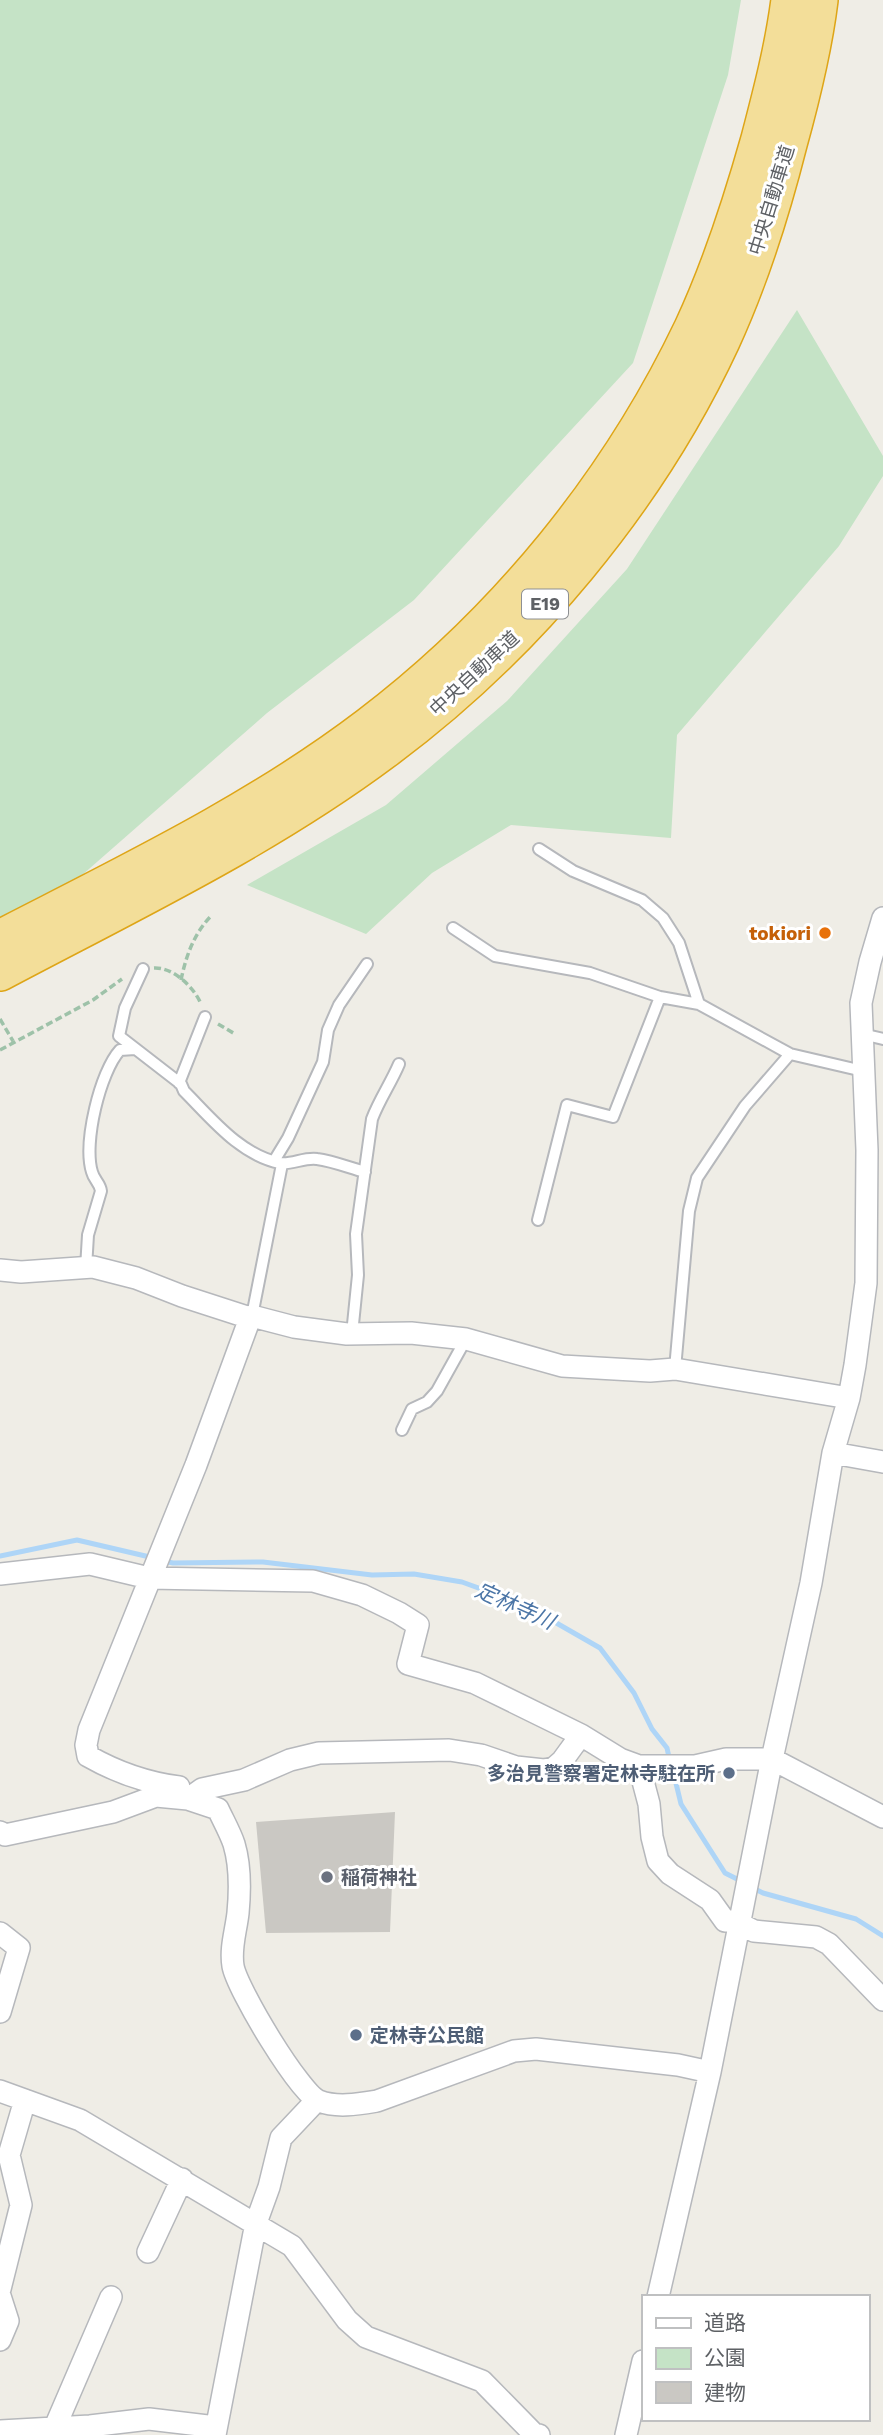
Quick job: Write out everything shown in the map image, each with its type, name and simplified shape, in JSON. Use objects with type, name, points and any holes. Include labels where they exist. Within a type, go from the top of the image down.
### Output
[{"type":"highway","name":"中央自動車道","points":[[0,939],[207,830],[311,766],[368,727],[427,679],[481,628],[528,578],[574,521],[615,463],[655,398],[693,328],[724,253],[751,172],[775,81],[804,5]]},
{"type":"highway","name":"中央自動車道","points":[[0,972],[200,867],[325,793],[446,702],[501,651],[552,597],[600,538],[641,480],[721,341],[753,261],[779,181],[804,87],[804,5]]},
{"type":"street","points":[[658,2295],[710,2072],[772,1759],[811,1583],[833,1453],[849,1398],[866,1283],[867,1150],[861,1003],[876,962],[883,918]]},
{"type":"street","points":[[0,1270],[21,1272],[86,1268],[136,1278],[182,1296],[251,1317],[294,1326],[352,1334],[411,1333],[466,1339],[562,1366],[650,1371],[675,1369],[849,1398]]},
{"type":"street","points":[[192,1796],[186,1787],[167,1786],[124,1773],[88,1756],[86,1745],[89,1730],[196,1465],[251,1317]]},
{"type":"street","points":[[833,1453],[883,1462]]},
{"type":"street","points":[[0,1574],[90,1564],[149,1578],[313,1581],[362,1595],[418,1625],[408,1664],[475,1683],[581,1735],[620,1759],[655,1768],[695,1766],[726,1759],[772,1759],[883,1817]]},
{"type":"street","points":[[192,1796],[202,1789],[244,1780],[290,1760],[319,1753],[449,1750],[481,1755],[516,1767],[544,1770],[554,1768],[562,1761],[581,1735]]},
{"type":"street","points":[[639,1766],[649,1804],[652,1837],[658,1861],[670,1874],[710,1900],[725,1921],[754,1931],[816,1937],[829,1944],[881,1989]]},
{"type":"street","points":[[0,1832],[5,1835],[76,1821],[113,1812],[156,1796],[192,1796],[218,1809],[234,1844],[238,1878],[238,1912],[233,1945],[233,1966],[237,1979],[275,2046],[316,2101],[332,2104],[377,2101],[513,2051],[536,2049],[678,2065],[710,2072]]},
{"type":"street","points":[[0,1933],[19,1948],[0,2012]]},
{"type":"street","points":[[0,2091],[80,2120],[256,2223],[292,2246],[347,2320],[366,2337],[482,2381],[534,2434],[540,2435]]},
{"type":"street","points":[[0,2289],[20,2205],[9,2155],[25,2100]]},
{"type":"street","points":[[0,2431],[55,2427],[90,2431],[149,2419],[216,2431],[256,2223],[282,2138],[316,2101]]},
{"type":"street","points":[[148,2252],[182,2179]]},
{"type":"street","points":[[0,2296],[8,2321],[0,2340]]},
{"type":"street","points":[[55,2427],[111,2297]]},
{"type":"street","points":[[626,2435],[642,2365]]},
{"type":"lane","points":[[539,849],[573,872],[642,900],[663,918],[680,943],[699,1004]]},
{"type":"lane","points":[[453,928],[495,956],[590,973],[660,997],[699,1004],[790,1054],[863,1071]]},
{"type":"lane","points":[[251,1317],[278,1162],[323,1062],[328,1030],[338,1005],[367,964]]},
{"type":"lane","points":[[143,969],[125,1008],[118,1036],[179,1083],[231,1137],[261,1157],[278,1162],[317,1159],[365,1172]]},
{"type":"lane","points":[[538,1220],[567,1105],[613,1117],[660,997]]},
{"type":"lane","points":[[179,1083],[205,1017]]},
{"type":"lane","points":[[862,1034],[883,1039]]},
{"type":"lane","points":[[86,1268],[88,1235],[101,1191],[91,1171],[89,1149],[92,1126],[113,1057],[120,1050],[135,1049]]},
{"type":"lane","points":[[675,1369],[690,1211],[697,1178],[745,1106],[790,1054]]},
{"type":"lane","points":[[352,1334],[358,1276],[356,1234],[372,1119],[378,1102],[399,1064]]},
{"type":"lane","points":[[402,1430],[412,1409],[427,1402],[437,1391],[466,1339]]},
{"type":"path","points":[[181,980],[194,940],[212,915]]},
{"type":"path","points":[[0,1019],[13,1041]]},
{"type":"green space","points":[[0,0],[741,0],[728,75],[633,363],[414,600],[267,713],[65,890],[0,918]]},
{"type":"green space","points":[[797,310],[883,456],[883,476],[839,546],[677,735],[671,838],[511,825],[432,873],[366,934],[247,885],[386,805],[507,701],[627,569]]},
{"type":"building","name":"稲荷神社","points":[[395,1812],[390,1932],[266,1933],[256,1822]]},
{"type":"waterway","name":"定林寺川","points":[[0,1556],[77,1540],[154,1558]]},
{"type":"waterway","name":"定林寺川","points":[[163,1561],[263,1562],[372,1575],[414,1574],[462,1582],[525,1605],[600,1648],[634,1693],[652,1729],[667,1748],[670,1762]]},
{"type":"waterway","name":"定林寺川","points":[[673,1771],[681,1804],[725,1873],[741,1881]]},
{"type":"waterway","name":"定林寺川","points":[[753,1888],[856,1919],[883,1936]]},
{"type":"place","name":"tokiori","points":[[825,933]]},
{"type":"place","name":"多治見警察署定林寺駐在所","points":[[729,1773]]},
{"type":"place","name":"稲荷神社","points":[[327,1877]]},
{"type":"place","name":"定林寺公民館","points":[[356,2035]]}]
